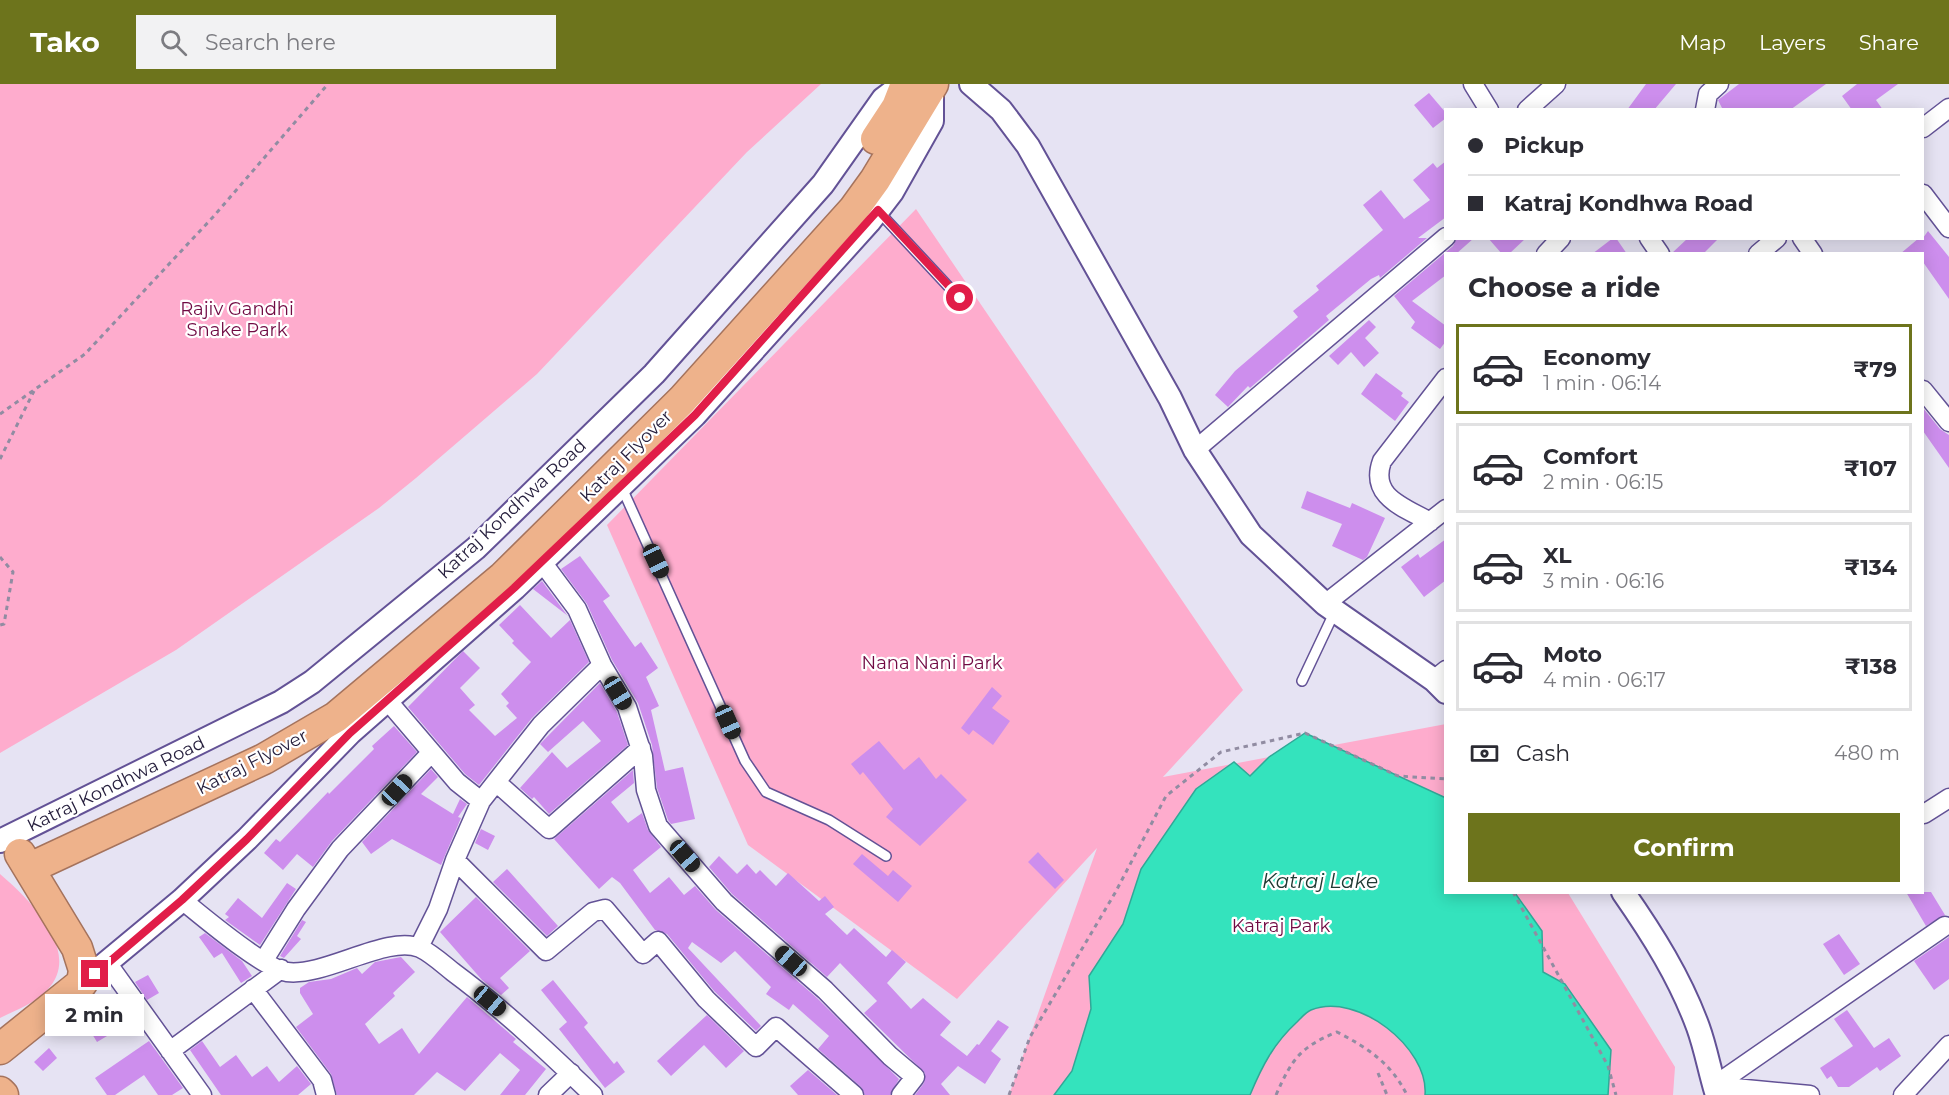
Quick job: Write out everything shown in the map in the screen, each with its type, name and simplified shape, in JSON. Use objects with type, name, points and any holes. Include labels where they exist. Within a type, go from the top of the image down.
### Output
[{"type":"highway","name":"Katraj Flyover","points":[[12,853],[67,841],[264,759],[302,739],[336,717],[503,577],[682,400],[854,209],[914,94]]},
{"type":"highway","points":[[0,1049],[82,983],[84,970],[77,948],[12,853]]},
{"type":"street","points":[[971,84],[1001,110],[1028,146],[1170,398],[1195,450],[1251,535],[1330,607],[1442,681]]},
{"type":"street","points":[[1473,84],[1488,108]]},
{"type":"street","points":[[1529,108],[1556,84]]},
{"type":"street","points":[[1705,108],[1708,94],[1719,84]]},
{"type":"street","points":[[82,983],[108,964],[182,900],[247,839],[350,733],[542,562],[695,415],[892,192],[932,121],[914,94]]},
{"type":"street","name":"Katraj Kondhwa Road","points":[[12,853],[281,702],[312,682],[476,548],[654,374],[823,184],[883,99],[914,94]]},
{"type":"street","points":[[1924,127],[1949,108]]},
{"type":"street","points":[[1924,195],[1948,224]]},
{"type":"street","points":[[1195,450],[1444,239]]},
{"type":"street","points":[[1548,252],[1559,240]]},
{"type":"street","points":[[1760,252],[1776,240]]},
{"type":"street","points":[[1430,522],[1385,495],[1377,474],[1382,461],[1444,381]]},
{"type":"street","points":[[1924,391],[1949,422]]},
{"type":"street","points":[[1330,607],[1444,511]]},
{"type":"street","points":[[542,562],[577,609],[602,665],[627,707],[641,748],[646,790],[658,826],[724,902],[825,990],[890,1056],[915,1077],[901,1095]]},
{"type":"street","points":[[419,947],[438,909],[455,860],[481,801],[541,725],[602,665]]},
{"type":"street","points":[[387,700],[457,782],[481,801]]},
{"type":"street","points":[[496,782],[549,829],[641,748]]},
{"type":"street","points":[[264,960],[296,909],[340,849],[431,753]]},
{"type":"street","points":[[1924,813],[1949,798]]},
{"type":"street","points":[[455,860],[546,951],[593,912],[605,909],[643,954],[658,941],[706,999],[756,1047],[776,1027],[854,1095]]},
{"type":"street","points":[[1624,894],[1654,936],[1677,978],[1698,1028],[1716,1090]]},
{"type":"street","points":[[182,900],[239,945],[285,972],[320,969],[393,946],[419,947],[472,986],[593,1095]]},
{"type":"street","points":[[1716,1090],[1945,926]]},
{"type":"street","points":[[108,964],[202,1095]]},
{"type":"street","points":[[170,1051],[281,969]]},
{"type":"street","points":[[253,989],[322,1080],[326,1095]]},
{"type":"street","points":[[1903,1095],[1949,1045]]},
{"type":"street","points":[[548,1095],[571,1073]]},
{"type":"street","points":[[1716,1090],[1810,1095]]},
{"type":"lane","points":[[878,210],[960,298]]},
{"type":"lane","points":[[621,486],[746,761],[766,792],[829,820],[886,856]]},
{"type":"lane","points":[[1302,681],[1330,607]]},
{"type":"path","points":[[0,414],[85,354],[213,217],[327,84]]},
{"type":"path","points":[[0,459],[36,389]]},
{"type":"path","points":[[0,557],[13,572],[3,624],[0,625]]},
{"type":"path","points":[[1009,1095],[1030,1037],[1115,893],[1167,796],[1221,752],[1305,733],[1398,776],[1444,778]]},
{"type":"path","points":[[1514,894],[1608,1066],[1616,1095]]},
{"type":"path","points":[[1276,1095],[1289,1066],[1311,1042],[1337,1032],[1366,1047],[1385,1062],[1398,1077],[1407,1095]]},
{"type":"path","points":[[1378,1073],[1387,1095]]},
{"type":"green space","name":"Rajiv Gandhi Snake Park","points":[[0,84],[821,84],[747,152],[537,374],[416,478],[379,508],[176,650],[0,753]]},
{"type":"green space","name":"Nana Nani Park","points":[[916,209],[1243,690],[1163,777],[1444,724],[1444,894],[1569,894],[1675,1067],[1673,1095],[1009,1095],[1097,848],[957,999],[748,845],[607,525]]},
{"type":"green space","points":[[0,874],[37,911],[48,926],[56,942],[59,958],[57,974],[48,989],[26,1006],[0,1018]]},
{"type":"water","name":"Katraj Lake","points":[[1305,733],[1444,797],[1444,894],[1516,894],[1542,931],[1543,972],[1565,984],[1611,1050],[1608,1095],[1425,1095],[1423,1077],[1415,1059],[1403,1042],[1368,1016],[1349,1009],[1329,1006],[1309,1011],[1289,1030],[1269,1056],[1250,1095],[1054,1095],[1072,1071],[1091,1009],[1089,976],[1123,924],[1141,869],[1196,789],[1234,762],[1250,776],[1269,757]]},
{"type":"building","points":[[1646,84],[1676,84],[1656,108],[1628,108]]},
{"type":"building","points":[[1739,84],[1826,84],[1793,108],[1722,108],[1718,100]]},
{"type":"building","points":[[1857,84],[1898,84],[1876,100],[1882,108],[1851,108],[1842,96]]},
{"type":"building","points":[[1429,93],[1444,111],[1444,120],[1433,128],[1414,105]]},
{"type":"building","points":[[1433,163],[1437,168],[1444,163],[1444,218],[1418,238],[1427,238],[1380,278],[1379,275],[1371,279],[1326,316],[1329,320],[1250,388],[1248,386],[1228,407],[1215,395],[1235,371],[1298,317],[1293,311],[1319,290],[1316,286],[1383,230],[1363,205],[1381,190],[1404,219],[1430,200],[1413,180]]},
{"type":"building","points":[[1928,231],[1949,257],[1949,299],[1924,263],[1924,252],[1902,252],[1917,240],[1924,240]]},
{"type":"building","points":[[1456,240],[1472,240],[1458,252],[1446,252]]},
{"type":"building","points":[[1490,240],[1524,240],[1511,252],[1500,252]]},
{"type":"building","points":[[1610,240],[1617,240],[1626,252],[1595,252]]},
{"type":"building","points":[[1686,240],[1717,240],[1705,252],[1673,252]]},
{"type":"building","points":[[1444,254],[1444,277],[1412,301],[1444,325],[1444,344],[1440,349],[1411,328],[1415,322],[1394,296]]},
{"type":"building","points":[[1369,320],[1376,327],[1365,338],[1379,353],[1364,367],[1351,352],[1338,365],[1329,356]]},
{"type":"building","points":[[1376,373],[1403,393],[1401,396],[1409,402],[1395,421],[1361,394]]},
{"type":"building","points":[[1924,409],[1940,429],[1949,435],[1949,468],[1924,432]]},
{"type":"building","points":[[1307,491],[1350,508],[1352,503],[1385,518],[1367,557],[1363,560],[1332,546],[1342,524],[1301,508]]},
{"type":"building","points":[[1444,540],[1444,582],[1424,597],[1401,567],[1418,554],[1420,558]]},
{"type":"building","points":[[580,556],[610,596],[603,601],[635,647],[641,642],[658,668],[646,677],[659,706],[651,710],[665,771],[683,767],[695,819],[671,824],[668,820],[657,788],[652,745],[638,703],[612,660],[587,604],[561,569]]},
{"type":"building","points":[[542,581],[567,615],[568,616],[533,589]]},
{"type":"building","points":[[520,605],[551,638],[570,620],[589,662],[532,718],[479,785],[465,774],[408,707],[463,651],[480,668],[460,688],[475,705],[469,710],[495,736],[517,718],[506,706],[509,703],[501,694],[531,662],[512,643],[514,641],[499,625]]},
{"type":"building","points":[[600,683],[617,712],[628,745],[549,814],[534,797],[532,799],[520,788],[552,752],[567,768],[601,741],[583,721],[548,752],[540,744]]},
{"type":"building","points":[[992,687],[1002,696],[992,708],[1010,721],[993,745],[973,730],[969,735],[961,728]]},
{"type":"building","points":[[394,726],[417,752],[332,841],[313,867],[297,854],[283,870],[264,853],[276,839],[280,842],[374,749],[372,746]]},
{"type":"building","points":[[879,741],[904,770],[919,757],[936,779],[941,774],[967,800],[920,846],[886,817],[893,809],[863,772],[860,775],[851,764]]},
{"type":"building","points":[[431,769],[438,777],[421,794],[453,814],[460,799],[467,804],[458,817],[461,818],[441,865],[392,839],[371,854],[362,842]]},
{"type":"building","points":[[633,770],[634,783],[611,802],[628,823],[642,813],[648,830],[661,847],[633,870],[650,893],[669,877],[684,895],[695,886],[716,910],[817,998],[899,1079],[890,1095],[865,1095],[861,1087],[818,1049],[829,1036],[793,1004],[789,1010],[766,994],[771,987],[735,951],[721,963],[692,942],[688,948],[761,1026],[756,1031],[714,991],[667,934],[655,930],[620,883],[612,877],[599,889],[554,839]]},
{"type":"building","points":[[481,829],[495,836],[488,850],[475,843]]},
{"type":"building","points":[[1038,852],[1064,880],[1055,889],[1028,862]]},
{"type":"building","points":[[862,854],[888,876],[893,870],[912,886],[898,902],[853,864]]},
{"type":"building","points":[[719,856],[737,874],[747,864],[756,874],[760,870],[776,886],[788,873],[819,901],[825,896],[834,907],[825,914],[847,935],[854,928],[886,957],[892,950],[906,962],[887,983],[911,1009],[923,998],[951,1022],[940,1035],[967,1056],[977,1044],[979,1045],[998,1020],[1009,1027],[991,1051],[1001,1059],[985,1084],[958,1066],[941,1084],[950,1095],[915,1095],[924,1083],[925,1073],[864,1013],[877,1001],[840,963],[827,977],[732,894],[709,867]]},
{"type":"building","points":[[507,869],[558,926],[547,936],[493,882]]},
{"type":"building","points":[[287,883],[296,889],[260,945],[225,920],[229,917],[225,914],[238,898],[262,918]]},
{"type":"building","points":[[1931,892],[1945,915],[1926,926],[1907,894]]},
{"type":"building","points":[[476,897],[530,951],[500,978],[509,988],[501,995],[482,980],[440,932]]},
{"type":"building","points":[[302,920],[306,922],[297,936],[301,939],[284,958],[280,956]]},
{"type":"building","points":[[205,933],[242,961],[252,976],[241,983],[222,953],[214,958],[199,937]]},
{"type":"building","points":[[1839,934],[1860,964],[1844,975],[1823,944]]},
{"type":"building","points":[[1949,937],[1949,979],[1934,990],[1914,961]]},
{"type":"building","points":[[401,957],[415,972],[393,993],[395,996],[365,1024],[379,1044],[402,1028],[419,1054],[467,997],[516,1039],[513,1042],[546,1069],[525,1095],[500,1095],[520,1070],[500,1053],[465,1091],[437,1072],[414,1095],[337,1095],[331,1074],[296,1027],[313,1014],[300,993],[300,988],[309,982],[331,979],[357,968],[362,974],[375,962]]},
{"type":"building","points":[[148,975],[159,993],[147,1000],[135,982]]},
{"type":"building","points":[[553,980],[588,1023],[584,1027],[614,1064],[617,1061],[625,1072],[605,1088],[559,1029],[567,1022],[541,990]]},
{"type":"building","points":[[116,994],[134,1020],[97,1042],[81,1016]]},
{"type":"building","points":[[1847,1010],[1874,1048],[1889,1038],[1901,1056],[1880,1071],[1877,1067],[1849,1087],[1838,1087],[1831,1076],[1827,1079],[1820,1068],[1853,1046],[1834,1019]]},
{"type":"building","points":[[707,1015],[744,1051],[726,1068],[704,1045],[671,1076],[657,1061]]},
{"type":"building","points":[[149,1041],[183,1088],[172,1095],[158,1095],[144,1075],[115,1095],[107,1095],[95,1078]]},
{"type":"building","points":[[202,1041],[220,1067],[236,1055],[252,1077],[267,1066],[279,1082],[297,1066],[311,1084],[298,1095],[221,1095],[190,1050]]},
{"type":"building","points":[[49,1048],[57,1058],[43,1071],[34,1062]]},
{"type":"building","points":[[808,1070],[837,1095],[798,1095],[790,1086]]},
{"type":"route","points":[[95,974],[182,900],[247,839],[350,733],[514,588],[695,415],[878,210],[960,298]]},
{"type":"park label","name":"Katraj Park","points":[[1281,926]]}]
